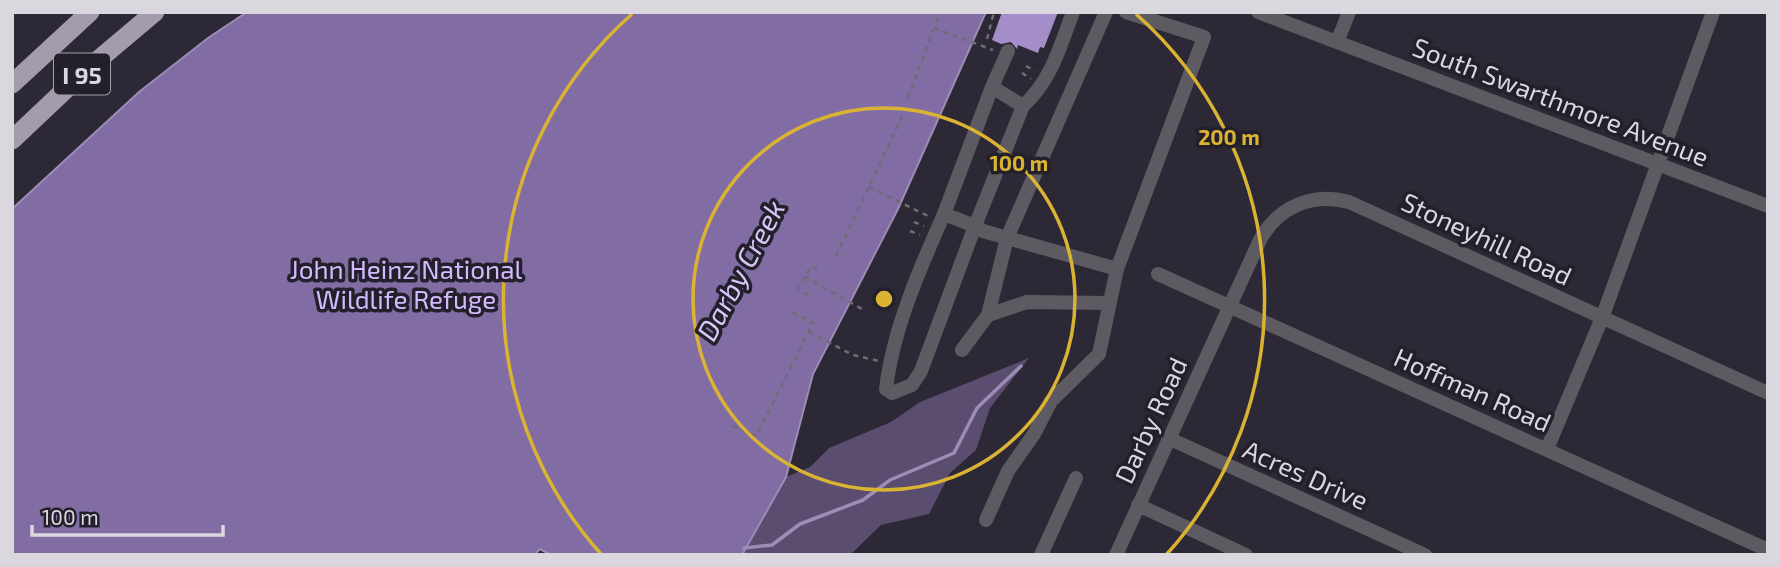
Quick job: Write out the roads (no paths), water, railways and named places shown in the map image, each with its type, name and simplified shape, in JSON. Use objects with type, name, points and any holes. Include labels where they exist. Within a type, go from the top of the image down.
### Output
[{"type":"highway","points":[[12,73],[89,12]]},
{"type":"highway","name":"I 95","points":[[12,84],[89,12]]},
{"type":"highway","name":"I 95","points":[[12,140],[85,71],[155,12]]},
{"type":"street","points":[[1008,51],[927,253],[891,363],[886,388],[892,393],[912,385],[929,351],[1023,106],[1036,95],[1050,74],[1073,12]]},
{"type":"street","points":[[962,350],[988,316],[1006,238],[1106,12]]},
{"type":"street","points":[[986,520],[1008,471],[1034,434],[1051,401],[1099,354],[1117,270],[1204,37],[1126,12]]},
{"type":"street","name":"South Swarthmore Avenue","points":[[1258,12],[1338,40],[1768,206]]},
{"type":"street","points":[[1338,40],[1349,12]]},
{"type":"street","points":[[1547,449],[1602,318],[1713,12]]},
{"type":"street","points":[[992,87],[1023,106]]},
{"type":"street","name":"Stoneyhill Road","points":[[1229,307],[1268,226],[1290,206],[1329,198],[1349,202],[1768,393]]},
{"type":"street","points":[[944,214],[1006,238],[1117,270]]},
{"type":"street","name":"Hoffman Road","points":[[1158,274],[1768,550]]},
{"type":"street","points":[[988,316],[1027,302],[1109,303]]},
{"type":"street","name":"Darby Road","points":[[1116,555],[1229,307]]},
{"type":"street","name":"Acres Drive","points":[[1168,438],[1425,555]]},
{"type":"street","points":[[1041,555],[1076,478]]},
{"type":"street","points":[[1138,505],[1246,555]]},
{"type":"water","name":"John Heinz National Wildlife Refuge","points":[[247,12],[986,12],[898,209],[813,374],[786,477],[742,555],[551,555],[540,549],[534,555],[12,555],[12,209],[139,92],[208,38]]},
{"type":"waterway","points":[[744,548],[772,545],[800,524],[863,500],[890,480],[954,453],[977,408],[1021,366]]},
{"type":"water label","name":"Darby Creek","points":[[740,270]]}]
